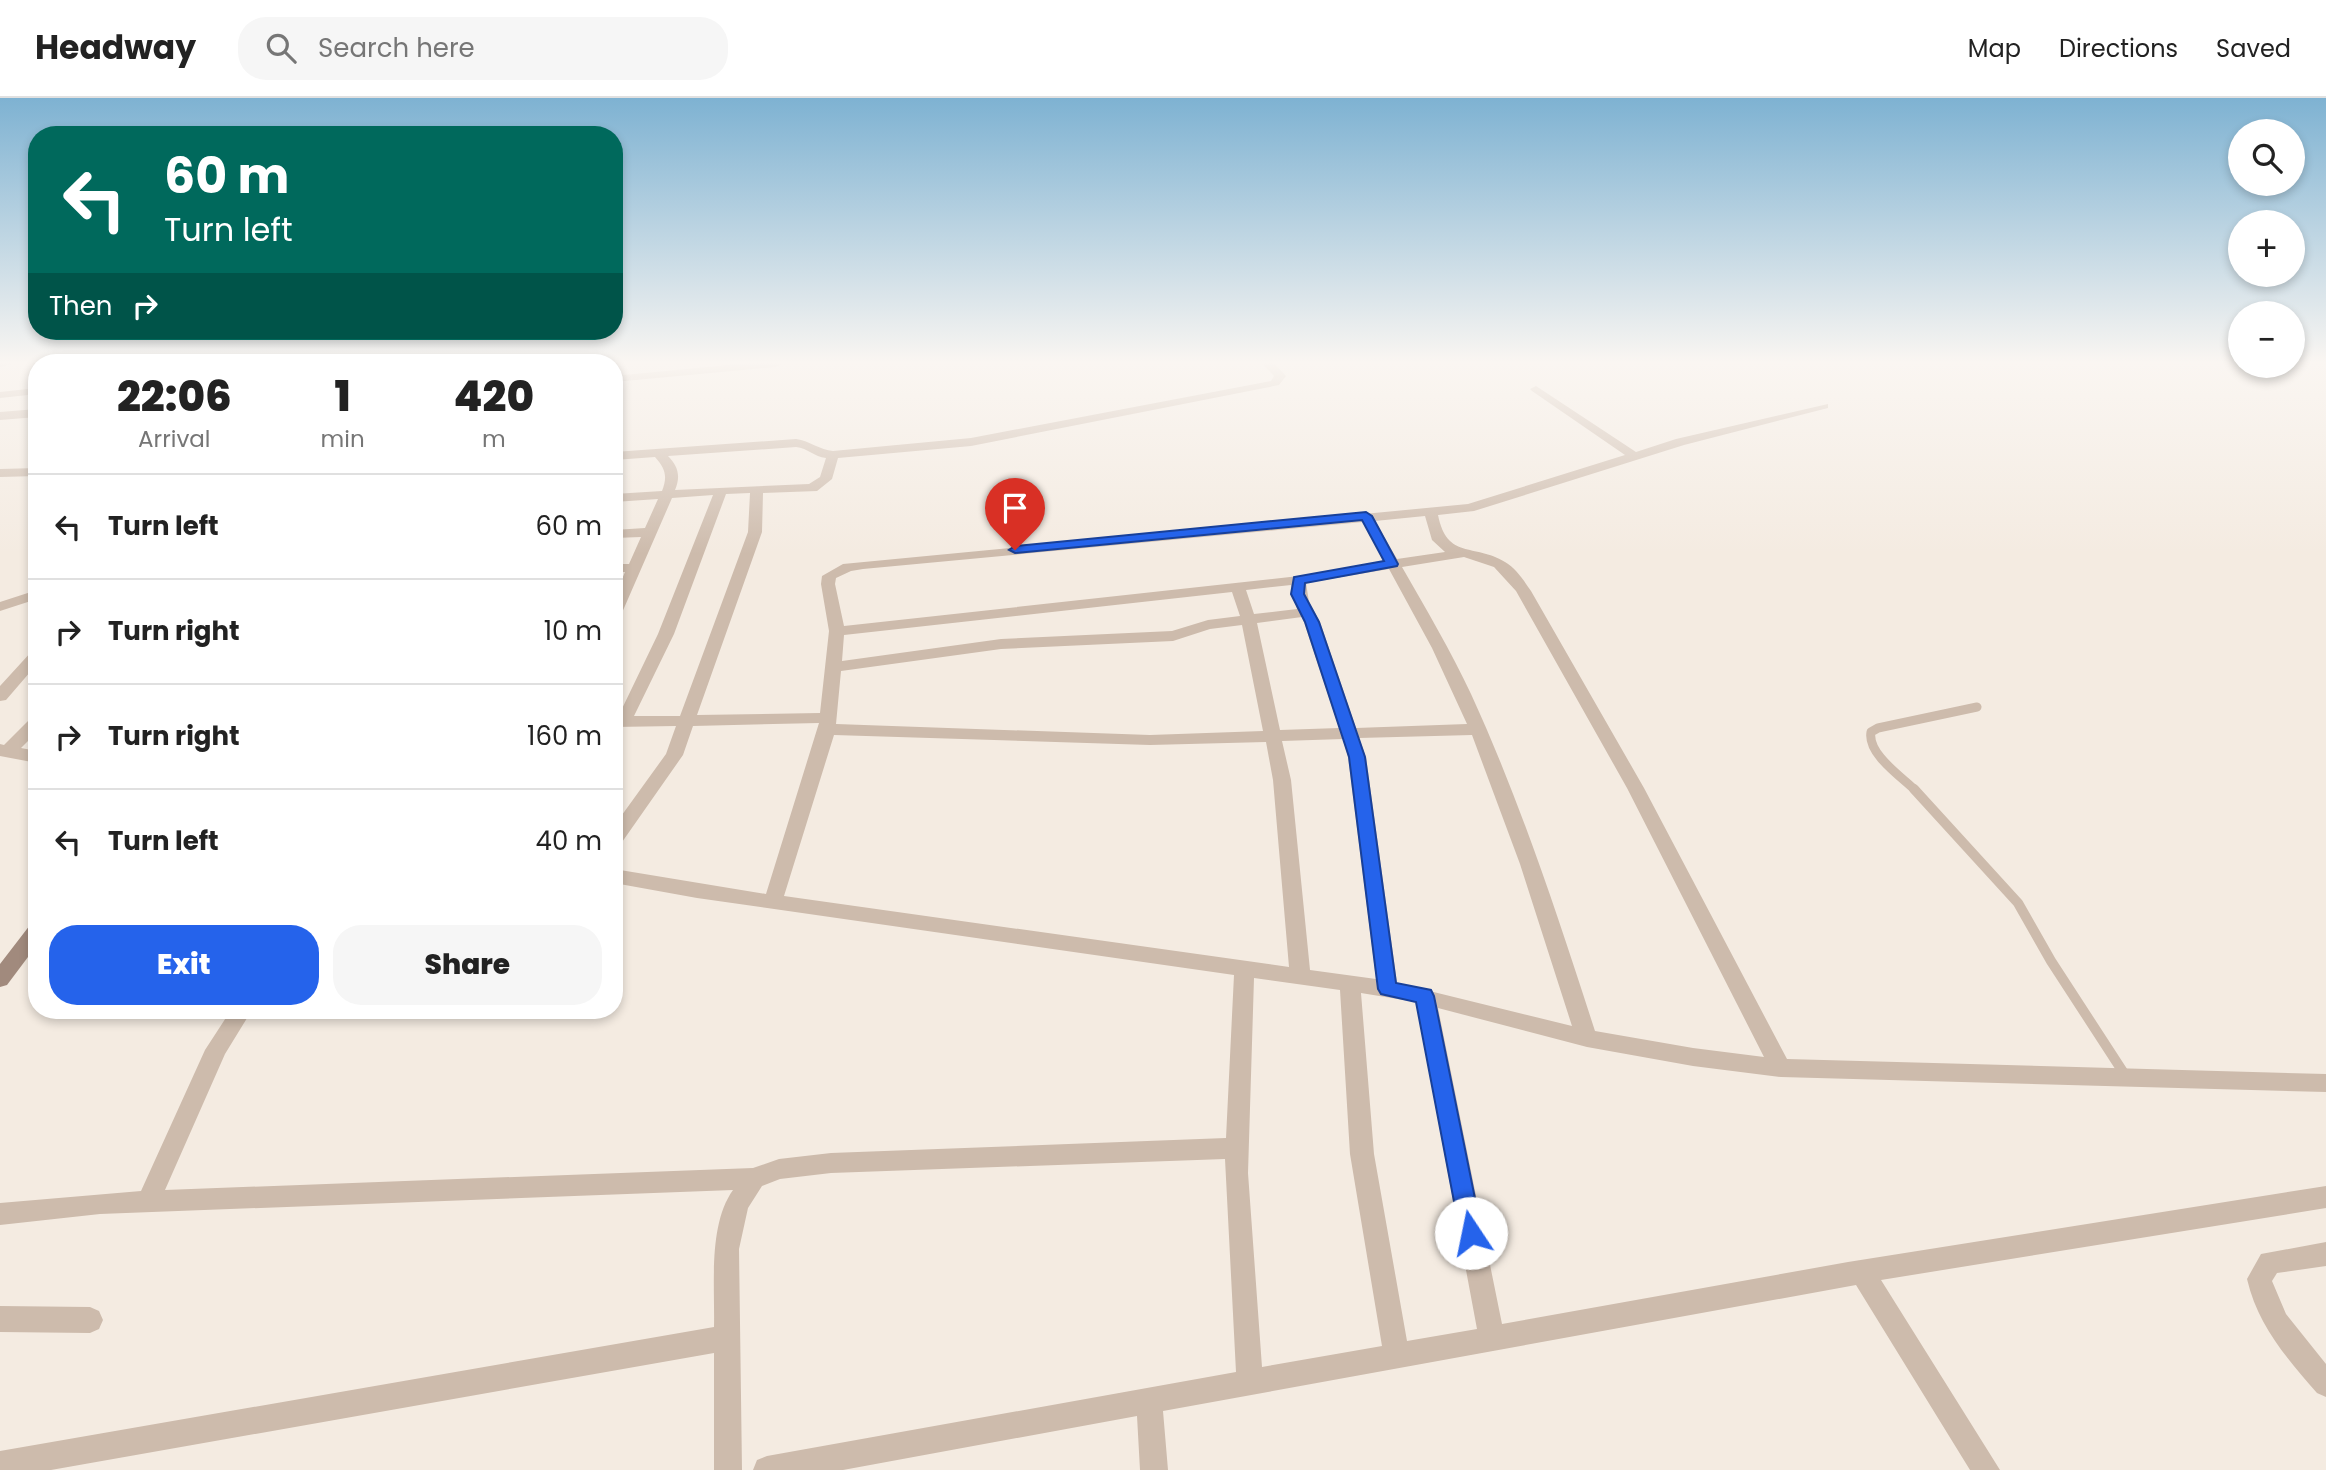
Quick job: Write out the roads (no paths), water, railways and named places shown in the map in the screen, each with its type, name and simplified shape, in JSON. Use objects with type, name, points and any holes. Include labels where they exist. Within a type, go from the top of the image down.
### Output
[{"type":"street","points":[[623,455],[796,443],[807,444],[822,454],[833,454],[995,439],[1068,425]]},
{"type":"street","points":[[1590,425],[1636,457]]},
{"type":"street","points":[[773,901],[827,724],[836,631],[828,584],[830,576],[848,567],[1366,516],[1431,512],[1484,504],[1746,425]]},
{"type":"street","points":[[623,595],[673,474],[658,453]]},
{"type":"street","points":[[623,497],[818,486],[826,479],[833,454]]},
{"type":"street","points":[[0,473],[28,472]]},
{"type":"street","points":[[623,828],[667,768],[755,532],[758,489]]},
{"type":"street","points":[[623,713],[683,594],[721,491]]},
{"type":"street","points":[[1431,512],[1434,533],[1450,548],[1490,560],[1504,568],[1532,607],[1614,750],[1782,1068]]},
{"type":"street","points":[[1366,516],[1451,670],[1478,729],[1526,850],[1587,1038]]},
{"type":"street","points":[[623,534],[650,532]]},
{"type":"street","points":[[836,631],[1299,580],[1461,553]]},
{"type":"street","points":[[623,568],[635,568]]},
{"type":"street","points":[[1299,580],[1297,594],[1306,612],[1357,757],[1388,989]]},
{"type":"street","points":[[1238,587],[1248,618],[1282,780],[1300,975]]},
{"type":"street","points":[[0,607],[28,597]]},
{"type":"street","points":[[834,667],[1001,644],[1173,636],[1208,625],[1306,612]]},
{"type":"street","points":[[0,696],[28,664]]},
{"type":"street","points":[[623,721],[827,724],[1150,740],[1478,729]]},
{"type":"street","points":[[4,751],[28,730]]},
{"type":"street","points":[[4,751],[28,755]]},
{"type":"street","points":[[623,878],[697,891],[1388,989],[1587,1038],[1693,1057],[1782,1068],[2326,1083]]},
{"type":"street","points":[[0,979],[28,942]]},
{"type":"street","points":[[1244,968],[1237,1148],[1250,1382]]},
{"type":"street","points":[[1350,983],[1362,1154],[1397,1356]]},
{"type":"street","points":[[1425,996],[1492,1339]]},
{"type":"street","points":[[148,1201],[216,1050],[236,1019]]},
{"type":"street","points":[[0,1214],[100,1203],[754,1179],[779,1169],[831,1163],[1237,1148]]},
{"type":"street","points":[[728,1470],[727,1249],[737,1204],[754,1179]]},
{"type":"street","points":[[768,1470],[1862,1272],[2326,1197]]},
{"type":"street","points":[[2326,1254],[2270,1262],[2259,1279],[2273,1321],[2326,1384]]},
{"type":"street","points":[[1862,1272],[1986,1469]]},
{"type":"street","points":[[0,1319],[90,1320]]},
{"type":"street","points":[[0,1465],[727,1338]]},
{"type":"street","points":[[1149,1401],[1154,1470]]},
{"type":"lane","points":[[1977,707],[1878,728],[1871,732],[1870,738],[1880,756],[1934,809],[2018,903],[2127,1078]]}]
